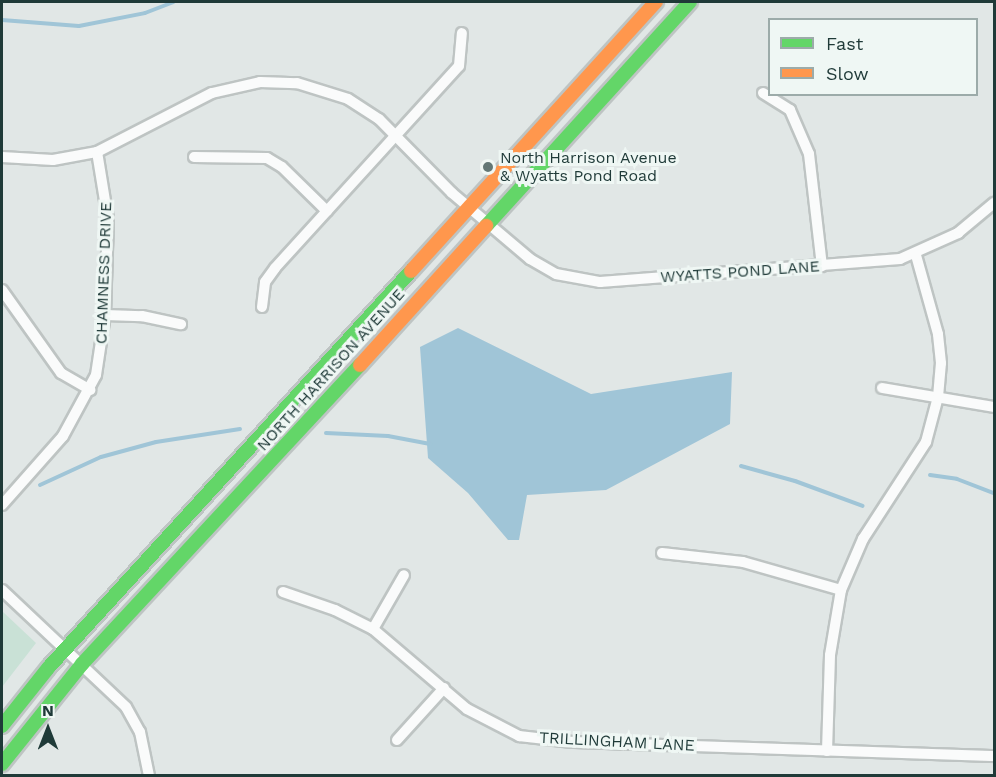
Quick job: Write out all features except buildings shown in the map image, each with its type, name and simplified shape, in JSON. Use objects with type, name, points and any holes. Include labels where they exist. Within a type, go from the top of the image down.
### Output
[{"type":"main road","name":"NORTH HARRISON AVENUE","points":[[2,726],[66,649],[656,2]]},
{"type":"main road","name":"NORTH HARRISON AVENUE","points":[[2,764],[82,664],[323,406],[488,221],[690,2]]},
{"type":"street","points":[[262,307],[265,282],[459,66],[462,33]]},
{"type":"street","name":"WYATTS POND LANE","points":[[2,157],[53,160],[97,152],[212,93],[260,82],[297,83],[333,93],[365,110],[396,134],[470,206],[542,267],[583,281],[822,266],[916,255],[958,233],[994,205]]},
{"type":"street","points":[[763,93],[790,110],[809,154],[822,266]]},
{"type":"street","name":"CHAMNESS DRIVE","points":[[2,505],[63,436],[91,390],[100,361],[105,315],[107,204],[97,152]]},
{"type":"street","points":[[194,157],[267,158],[282,167],[327,211]]},
{"type":"street","points":[[827,751],[830,655],[841,590],[859,546],[926,442],[938,398],[942,363],[938,334],[916,255]]},
{"type":"street","points":[[2,290],[61,373],[91,390]]},
{"type":"street","points":[[105,315],[141,316],[181,324]]},
{"type":"street","points":[[882,388],[994,407]]},
{"type":"street","points":[[662,553],[743,562],[841,590]]},
{"type":"street","points":[[373,629],[404,575]]},
{"type":"street","points":[[2,590],[82,664],[134,718],[146,750],[145,774]]},
{"type":"street","name":"TRILLINGHAM LANE","points":[[283,592],[335,609],[373,629],[488,723],[519,736],[546,741],[994,756]]},
{"type":"street","points":[[397,740],[444,688]]},
{"type":"green space","points":[[2,611],[36,643],[2,687]]},
{"type":"water","points":[[458,328],[591,394],[732,372],[730,424],[606,490],[527,495],[519,540],[508,540],[468,493],[428,458],[420,347]]},
{"type":"waterway","points":[[2,20],[79,26],[145,13],[173,2]]},
{"type":"waterway","points":[[40,485],[101,457],[156,442],[240,429]]},
{"type":"waterway","points":[[326,433],[388,436],[430,444]]},
{"type":"waterway","points":[[741,466],[795,481],[863,506]]},
{"type":"waterway","points":[[930,475],[957,479],[994,493]]},
{"type":"traffic: fast","points":[[486,226],[690,2]]},
{"type":"traffic: fast","points":[[2,726],[49,667],[411,271]]},
{"type":"traffic: fast","points":[[2,764],[82,664],[360,365]]},
{"type":"traffic: slow","points":[[411,271],[656,2]]},
{"type":"traffic: slow","points":[[360,365],[486,226]]},
{"type":"place","name":"North Harrison Avenue & Wyatts Pond Road","points":[[488,167]]}]
